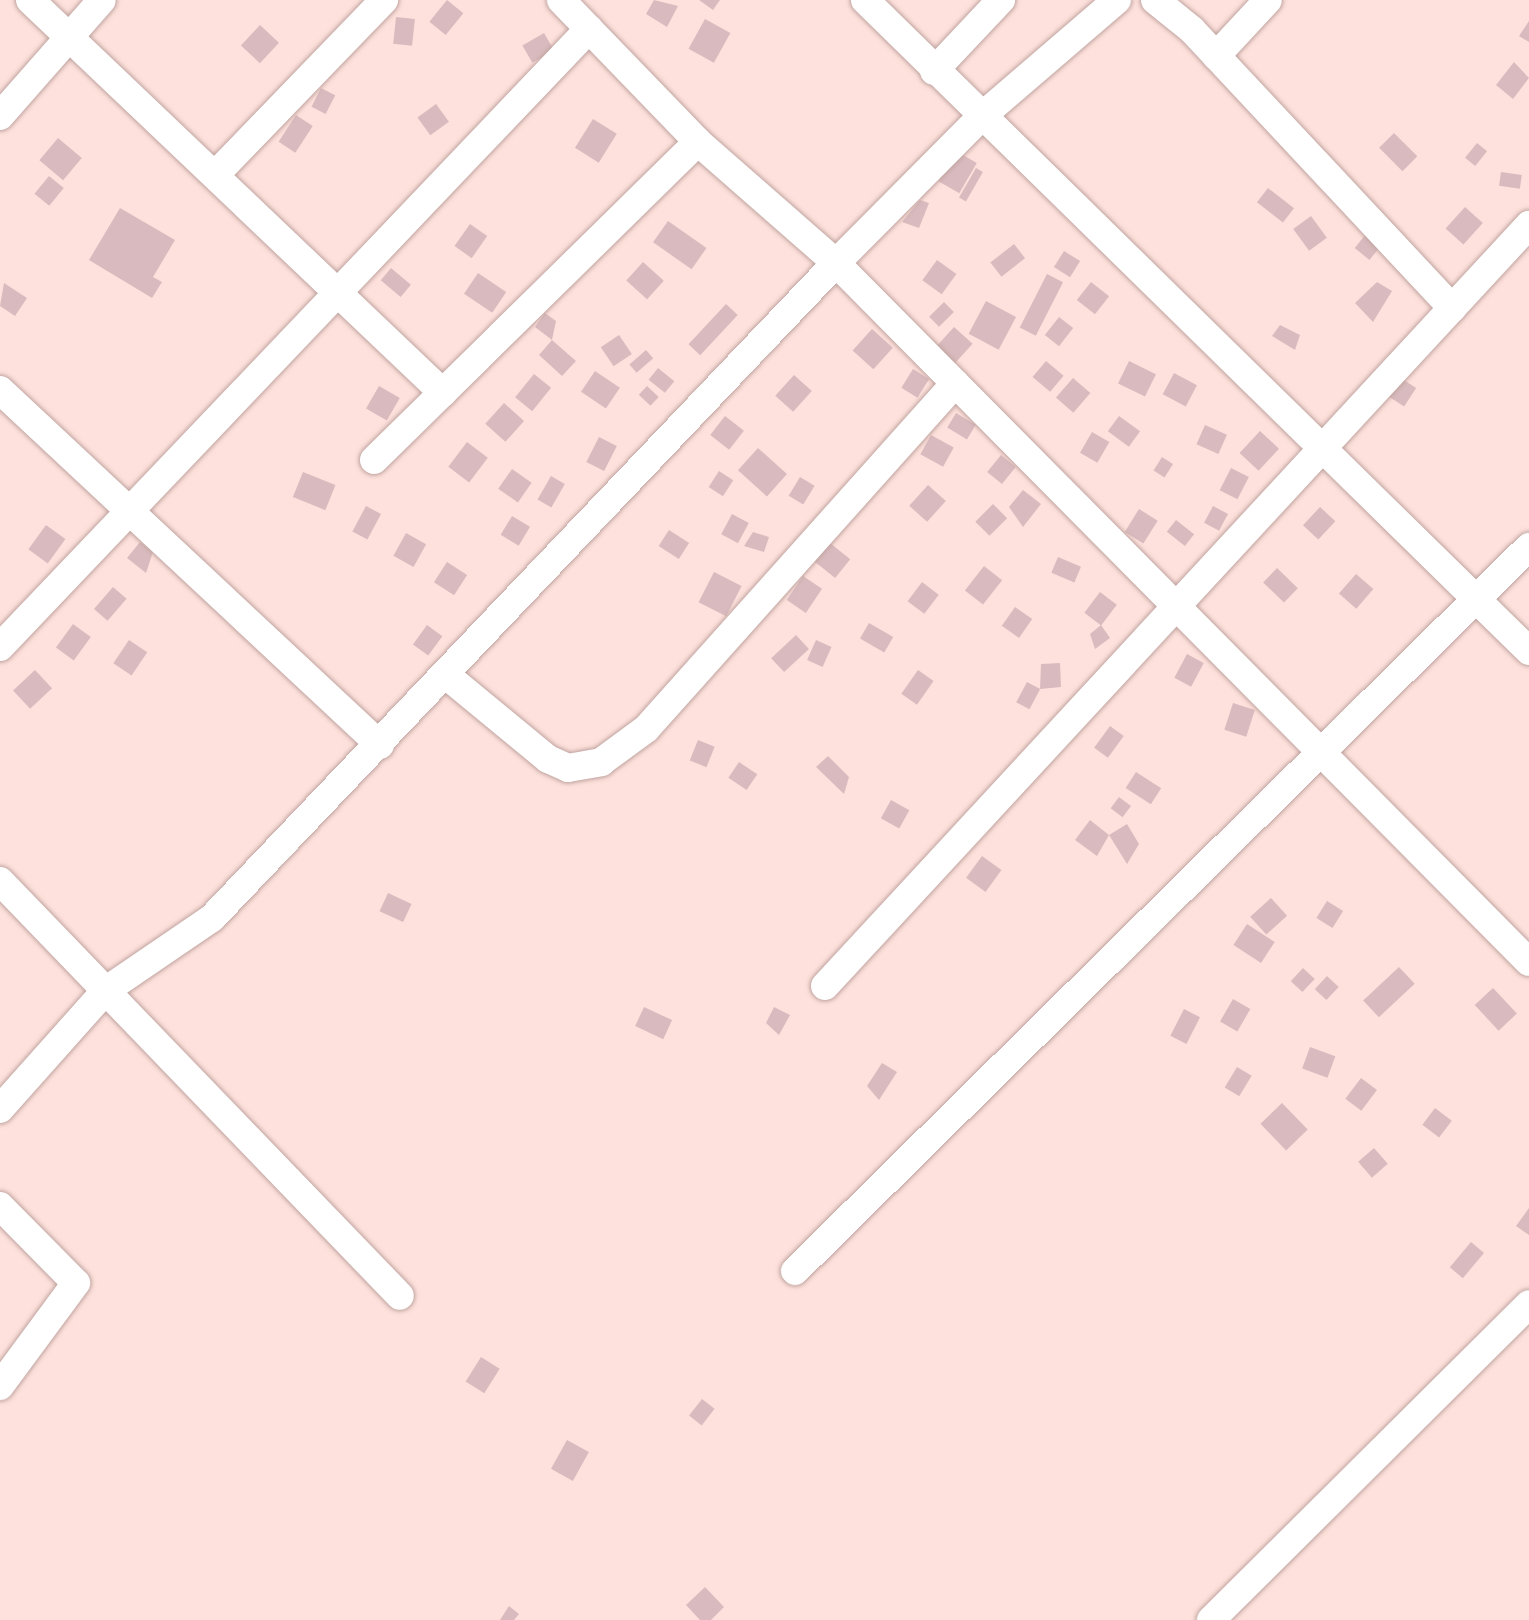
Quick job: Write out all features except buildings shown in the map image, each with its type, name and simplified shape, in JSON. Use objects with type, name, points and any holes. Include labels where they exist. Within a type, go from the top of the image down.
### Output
[{"type":"street","points":[[30,0],[443,393]]},
{"type":"street","points":[[0,116],[102,0]]},
{"type":"street","points":[[216,174],[384,0]]},
{"type":"street","points":[[561,0],[698,142],[836,263],[1178,606],[1318,753],[1529,962]]},
{"type":"street","points":[[865,0],[1529,651]]},
{"type":"street","points":[[934,71],[1001,0]]},
{"type":"street","points":[[0,1109],[105,991],[212,918],[836,263],[982,116],[1117,0]]},
{"type":"street","points":[[1155,0],[1216,56],[1452,308]]},
{"type":"street","points":[[1216,56],[1268,0]]},
{"type":"street","points":[[0,647],[130,513],[335,291],[589,29]]},
{"type":"street","points":[[374,460],[698,142]]},
{"type":"street","points":[[825,986],[1529,225]]},
{"type":"street","points":[[446,675],[548,759],[568,768],[601,762],[646,729],[955,383]]},
{"type":"street","points":[[0,390],[380,745]]},
{"type":"street","points":[[795,1271],[1529,547]]},
{"type":"street","points":[[0,881],[400,1296]]},
{"type":"street","points":[[0,1206],[76,1283],[0,1386]]},
{"type":"street","points":[[1211,1620],[1529,1304]]}]
